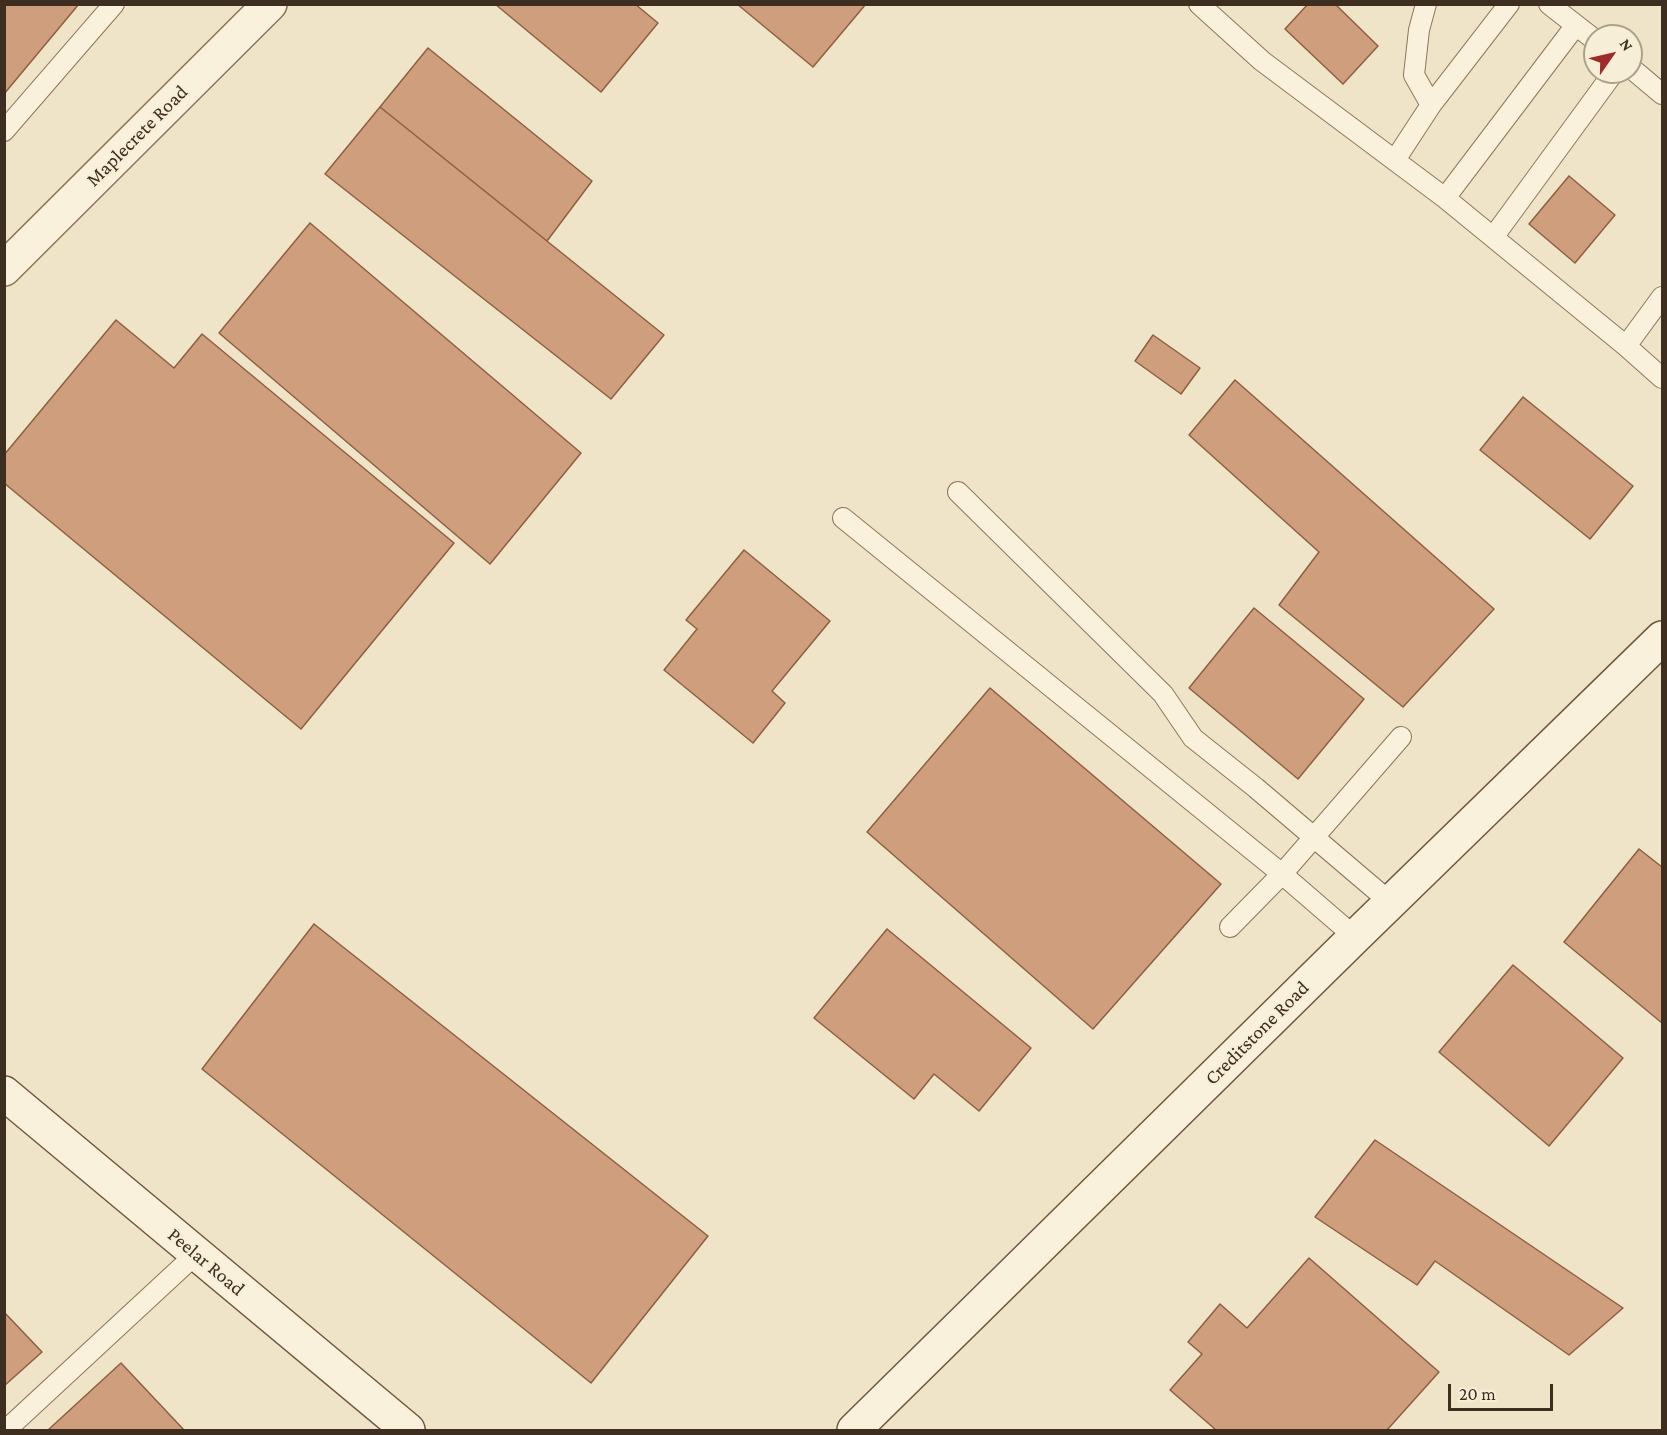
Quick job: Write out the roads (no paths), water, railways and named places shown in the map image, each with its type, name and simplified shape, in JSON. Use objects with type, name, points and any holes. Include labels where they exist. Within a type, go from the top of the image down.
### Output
[{"type":"street","name":"Maplecrete Road","points":[[4,269],[270,4]]},
{"type":"street","name":"Creditstone Road","points":[[854,1431],[1390,902],[1662,638]]},
{"type":"street","name":"Peelar Road","points":[[4,1093],[408,1431]]},
{"type":"lane","points":[[4,131],[114,4]]},
{"type":"lane","points":[[1199,4],[1262,61],[1494,236],[1662,378]]},
{"type":"lane","points":[[1426,4],[1419,30],[1414,75],[1431,105]]},
{"type":"lane","points":[[1395,160],[1431,105],[1509,4]]},
{"type":"lane","points":[[1549,4],[1583,31]]},
{"type":"lane","points":[[1445,198],[1576,25]]},
{"type":"lane","points":[[1643,78],[1662,94]]},
{"type":"lane","points":[[1494,236],[1605,84]]},
{"type":"lane","points":[[1626,346],[1662,297]]},
{"type":"lane","points":[[958,492],[1163,694],[1193,738],[1256,788],[1390,902]]},
{"type":"lane","points":[[843,518],[1282,874],[1355,937]]},
{"type":"lane","points":[[1230,927],[1314,839],[1401,737]]},
{"type":"lane","points":[[6,1431],[196,1254]]}]
